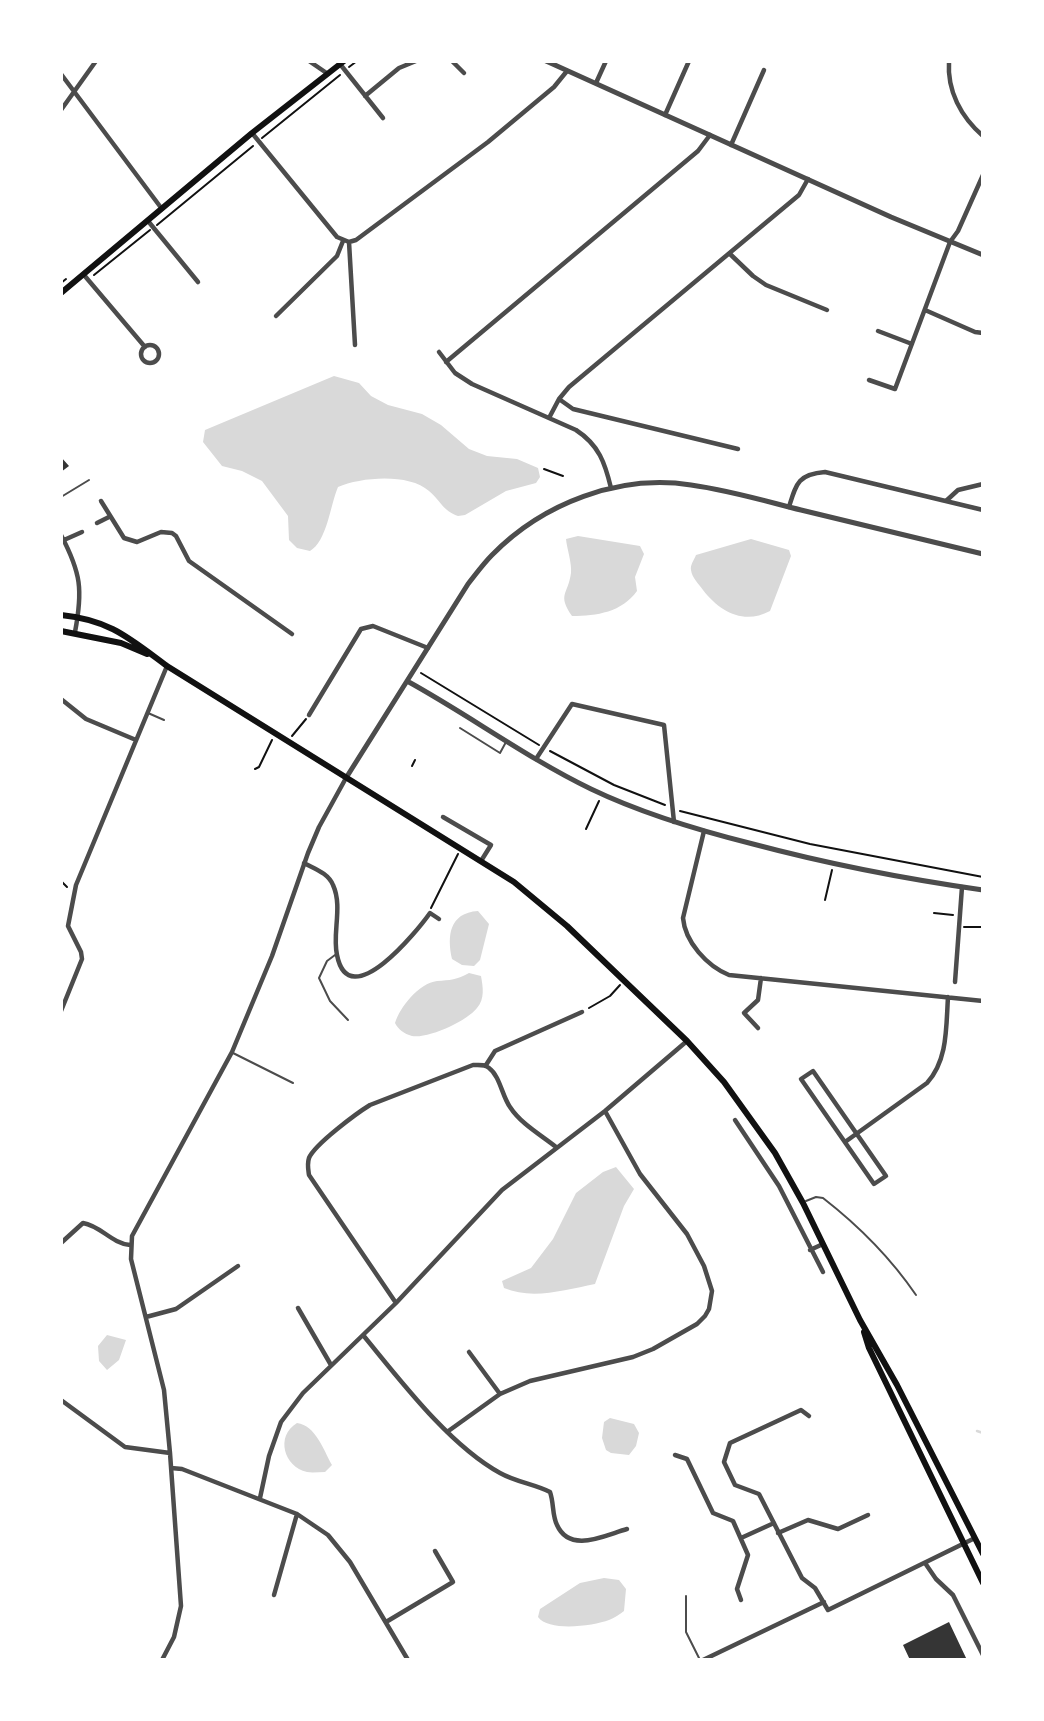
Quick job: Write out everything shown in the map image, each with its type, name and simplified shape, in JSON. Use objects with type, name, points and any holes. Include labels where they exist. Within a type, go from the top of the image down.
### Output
[{"type":"main road","points":[[61,293],[86,277],[162,209],[342,63]]},
{"type":"main road","points":[[61,615],[78,617],[125,634],[167,666],[514,882],[567,926],[687,1041],[724,1082],[775,1153],[803,1203],[860,1320],[898,1385],[983,1554]]},
{"type":"main road","points":[[61,631],[121,643],[155,657]]},
{"type":"main road","points":[[860,1320],[869,1348],[983,1583]]},
{"type":"street","points":[[61,110],[96,61]]},
{"type":"street","points":[[309,61],[328,74]]},
{"type":"street","points":[[365,96],[399,68],[416,61]]},
{"type":"street","points":[[452,61],[464,73]]},
{"type":"street","points":[[546,61],[983,255]]},
{"type":"street","points":[[596,83],[606,61]]},
{"type":"street","points":[[665,115],[689,61]]},
{"type":"street","points":[[949,61],[950,84],[956,102],[983,136]]},
{"type":"street","points":[[342,63],[345,71],[383,118]]},
{"type":"street","points":[[731,145],[764,70]]},
{"type":"street","points":[[276,316],[337,256],[346,242],[356,240],[488,142],[554,87],[567,71]]},
{"type":"street","points":[[61,74],[162,209]]},
{"type":"street","points":[[252,134],[346,242],[355,345]]},
{"type":"street","points":[[446,362],[698,151],[710,135]]},
{"type":"street","points":[[869,380],[895,390],[950,242],[983,175]]},
{"type":"street","points":[[549,418],[569,387],[799,195],[808,179]]},
{"type":"street","points":[[148,221],[198,282]]},
{"type":"street","points":[[730,254],[752,276],[766,285],[827,310]]},
{"type":"street","points":[[86,277],[145,347]]},
{"type":"street","points":[[925,310],[983,333]]},
{"type":"street","points":[[878,331],[912,344]]},
{"type":"street","points":[[153,346],[158,350],[156,361],[148,363],[143,360],[141,355],[145,347],[153,346]]},
{"type":"street","points":[[439,352],[455,373],[472,384],[589,438],[603,460],[611,488]]},
{"type":"street","points":[[559,399],[573,409],[738,449]]},
{"type":"street","points":[[789,507],[796,484],[805,476],[825,472],[983,510]]},
{"type":"street","points":[[162,1660],[174,1637],[180,1613],[170,1453],[164,1390],[131,1259],[132,1236],[232,1052],[272,956],[319,827],[346,778],[468,584],[491,555],[513,536],[556,507],[611,488],[640,483],[692,485],[983,554]]},
{"type":"street","points":[[946,501],[958,489],[983,484]]},
{"type":"street","points":[[101,500],[118,533],[130,541],[145,540],[161,532],[172,533],[189,561],[292,634]]},
{"type":"street","points":[[97,523],[109,517]]},
{"type":"street","points":[[75,632],[79,578],[63,538],[82,531]]},
{"type":"street","points":[[309,715],[361,629],[373,626],[428,648]]},
{"type":"street","points":[[61,1011],[82,959],[68,926],[76,885],[167,666]]},
{"type":"street","points":[[407,681],[536,759],[631,807],[704,831],[834,863],[983,890]]},
{"type":"street","points":[[63,703],[86,719],[136,740]]},
{"type":"street","points":[[536,759],[572,704],[664,724],[674,822]]},
{"type":"street","points":[[443,817],[491,845],[481,861]]},
{"type":"street","points":[[704,831],[683,918],[688,939],[716,970],[729,975],[983,1002]]},
{"type":"street","points":[[304,863],[327,876],[335,890],[336,954],[347,973],[361,976],[369,974],[398,951],[430,913],[439,919]]},
{"type":"street","points":[[955,982],[962,887]]},
{"type":"street","points":[[758,1028],[744,1013],[758,1000],[761,978]]},
{"type":"street","points":[[845,1142],[927,1083],[934,1075],[943,1054],[948,997]]},
{"type":"street","points":[[486,1065],[495,1051],[582,1013]]},
{"type":"street","points":[[260,1498],[269,1456],[281,1422],[303,1393],[396,1303],[502,1190],[605,1111],[687,1041]]},
{"type":"street","points":[[396,1303],[309,1175],[308,1160],[321,1145],[370,1105],[473,1065],[486,1065],[495,1073],[514,1114],[556,1147]]},
{"type":"street","points":[[813,1071],[856,1133],[886,1176],[874,1184],[801,1079],[813,1071]]},
{"type":"street","points":[[447,1432],[500,1394],[530,1381],[633,1357],[697,1324],[709,1309],[712,1291],[704,1266],[687,1234],[640,1174],[605,1111]]},
{"type":"street","points":[[735,1120],[779,1186],[823,1272]]},
{"type":"street","points":[[61,1243],[83,1223],[93,1225],[120,1244],[130,1245]]},
{"type":"street","points":[[810,1250],[823,1244]]},
{"type":"street","points":[[146,1317],[176,1309],[238,1266]]},
{"type":"street","points":[[298,1308],[331,1365]]},
{"type":"street","points":[[363,1335],[447,1432],[476,1458],[500,1474],[550,1492],[558,1528],[566,1537],[586,1541],[627,1529]]},
{"type":"street","points":[[469,1353],[500,1394]]},
{"type":"street","points":[[61,1400],[125,1447],[170,1453]]},
{"type":"street","points":[[809,1416],[802,1410],[730,1443],[724,1462],[735,1485],[759,1494],[802,1578],[815,1588],[828,1610],[975,1538]]},
{"type":"street","points":[[675,1455],[687,1459],[713,1513],[733,1521],[741,1538],[748,1555],[737,1590],[741,1600]]},
{"type":"street","points":[[171,1468],[182,1469],[260,1498],[297,1514],[328,1535],[339,1547],[408,1660]]},
{"type":"street","points":[[274,1595],[297,1514]]},
{"type":"street","points":[[778,1533],[803,1521],[838,1530],[866,1516],[867,1527]]},
{"type":"street","points":[[741,1538],[774,1523]]},
{"type":"street","points":[[386,1622],[453,1582],[435,1551]]},
{"type":"street","points":[[925,1563],[936,1579],[953,1595],[983,1656]]},
{"type":"street","points":[[702,1660],[824,1602]]},
{"type":"lane","points":[[61,497],[89,480]]},
{"type":"lane","points":[[147,713],[164,720]]},
{"type":"lane","points":[[460,728],[500,752],[507,742]]},
{"type":"lane","points":[[336,954],[327,961],[319,978],[330,1001],[348,1020]]},
{"type":"lane","points":[[232,1052],[293,1083]]},
{"type":"lane","points":[[803,1203],[817,1197],[823,1198],[858,1226],[901,1272],[916,1295]]},
{"type":"lane","points":[[686,1596],[686,1632],[702,1660]]},
{"type":"path","points":[[86,277],[153,228],[357,61]]},
{"type":"path","points":[[544,468],[563,476]]},
{"type":"path","points":[[414,669],[544,747],[614,785],[673,808],[810,844],[983,877]]},
{"type":"path","points":[[294,734],[309,715]]},
{"type":"path","points":[[255,769],[259,767],[276,734]]},
{"type":"path","points":[[412,766],[415,760]]},
{"type":"path","points":[[586,829],[598,803]]},
{"type":"path","points":[[430,913],[457,857]]},
{"type":"path","points":[[825,900],[834,863]]},
{"type":"path","points":[[61,881],[67,887]]},
{"type":"path","points":[[933,913],[948,915]]},
{"type":"path","points":[[959,927],[983,927]]},
{"type":"path","points":[[582,1013],[610,996],[623,982]]},
{"type":"shaded area","points":[[334,376],[359,383],[371,396],[388,405],[422,414],[441,425],[469,449],[487,456],[517,459],[538,468],[540,477],[536,483],[506,491],[465,515],[458,516],[445,508],[429,491],[410,481],[385,478],[348,484],[338,487],[324,531],[316,546],[310,551],[297,548],[289,540],[288,516],[262,481],[242,471],[222,466],[203,442],[205,430]]},
{"type":"shaded area","points":[[578,536],[640,546],[644,554],[635,577],[637,591],[624,604],[600,614],[572,616],[564,599],[571,569],[566,539]]},
{"type":"shaded area","points":[[751,539],[789,550],[791,556],[770,611],[751,617],[733,614],[717,605],[694,578],[691,568],[696,555]]},
{"type":"shaded area","points":[[478,911],[489,924],[480,960],[474,966],[462,965],[452,959],[452,927],[461,916]]},
{"type":"shaded area","points":[[469,973],[481,976],[483,989],[477,1008],[465,1018],[447,1028],[419,1036],[404,1033],[395,1023],[406,1003],[424,986]]},
{"type":"shaded area","points":[[616,1167],[634,1189],[624,1206],[595,1284],[537,1294],[504,1288],[502,1281],[531,1268],[553,1239],[576,1193],[603,1172]]},
{"type":"shaded area","points":[[107,1335],[126,1340],[119,1360],[107,1370],[99,1361],[98,1346]]},
{"type":"shaded area","points":[[610,1418],[634,1424],[639,1433],[636,1446],[629,1455],[606,1450],[602,1438],[604,1422]]},
{"type":"shaded area","points":[[297,1423],[314,1433],[322,1445],[332,1465],[325,1472],[299,1469],[288,1458],[284,1443],[286,1435]]},
{"type":"shaded area","points":[[604,1578],[619,1580],[626,1589],[624,1611],[615,1617],[593,1624],[561,1626],[551,1625],[538,1617],[540,1609],[580,1583]]},
{"type":"building","points":[[61,457],[69,466],[61,472]]},
{"type":"building","points":[[949,1622],[967,1660],[910,1660],[903,1645]]},
{"type":"waterway","points":[[977,1431],[983,1433]]}]
